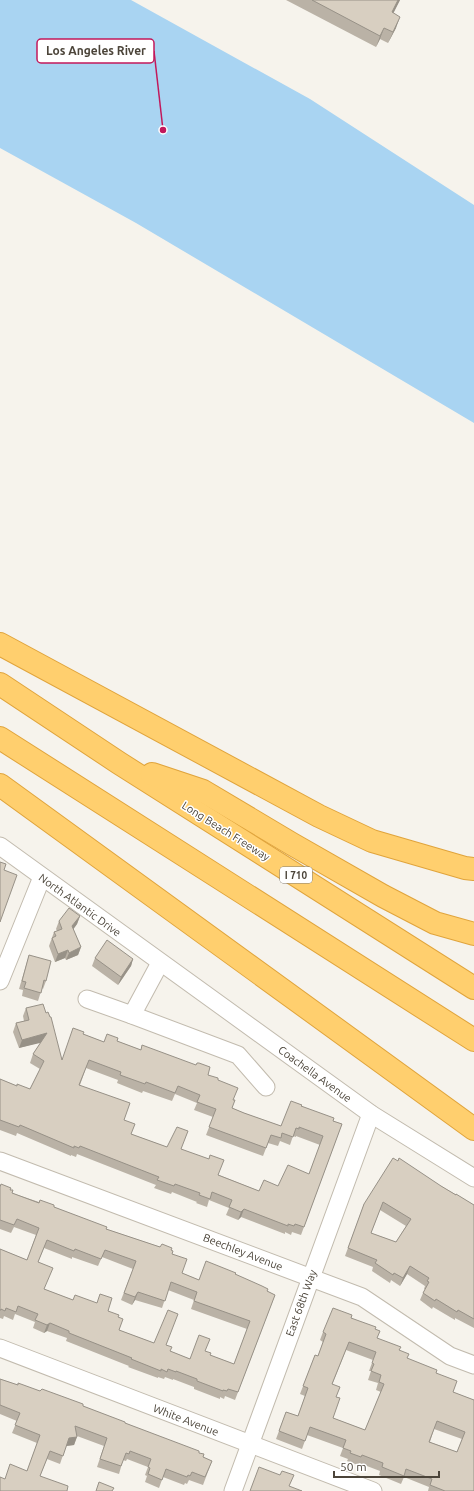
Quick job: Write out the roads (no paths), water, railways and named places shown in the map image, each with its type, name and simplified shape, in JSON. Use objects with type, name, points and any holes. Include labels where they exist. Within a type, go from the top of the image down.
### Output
[{"type":"highway","points":[[0,644],[320,816],[372,841],[458,866],[474,869]]},
{"type":"highway","name":"Long Beach Freeway","points":[[0,684],[119,763],[474,988]]},
{"type":"highway","points":[[0,738],[474,1040]]},
{"type":"highway","points":[[119,763],[203,792],[383,896],[435,923],[474,934]]},
{"type":"highway","points":[[0,785],[474,1129]]},
{"type":"highway","points":[[440,1019],[474,1055]]},
{"type":"street","name":"North Atlantic Drive","points":[[0,846],[160,963]]},
{"type":"street","points":[[0,981],[42,877]]},
{"type":"street","points":[[132,1015],[160,963]]},
{"type":"street","name":"Coachella Avenue","points":[[160,963],[371,1114],[474,1178]]},
{"type":"street","points":[[87,999],[238,1056],[266,1087]]},
{"type":"street","name":"East 68th Way","points":[[233,1491],[310,1277],[371,1114]]},
{"type":"street","name":"Beechley Avenue","points":[[0,1161],[362,1297],[450,1356],[474,1365]]},
{"type":"street","name":"White Avenue","points":[[0,1348],[250,1444],[347,1486],[372,1491]]},
{"type":"water","points":[[0,0],[131,0],[310,99],[474,205],[474,423],[136,223],[0,148]]},
{"type":"place","name":"Los Angeles River","points":[[163,130]]}]
